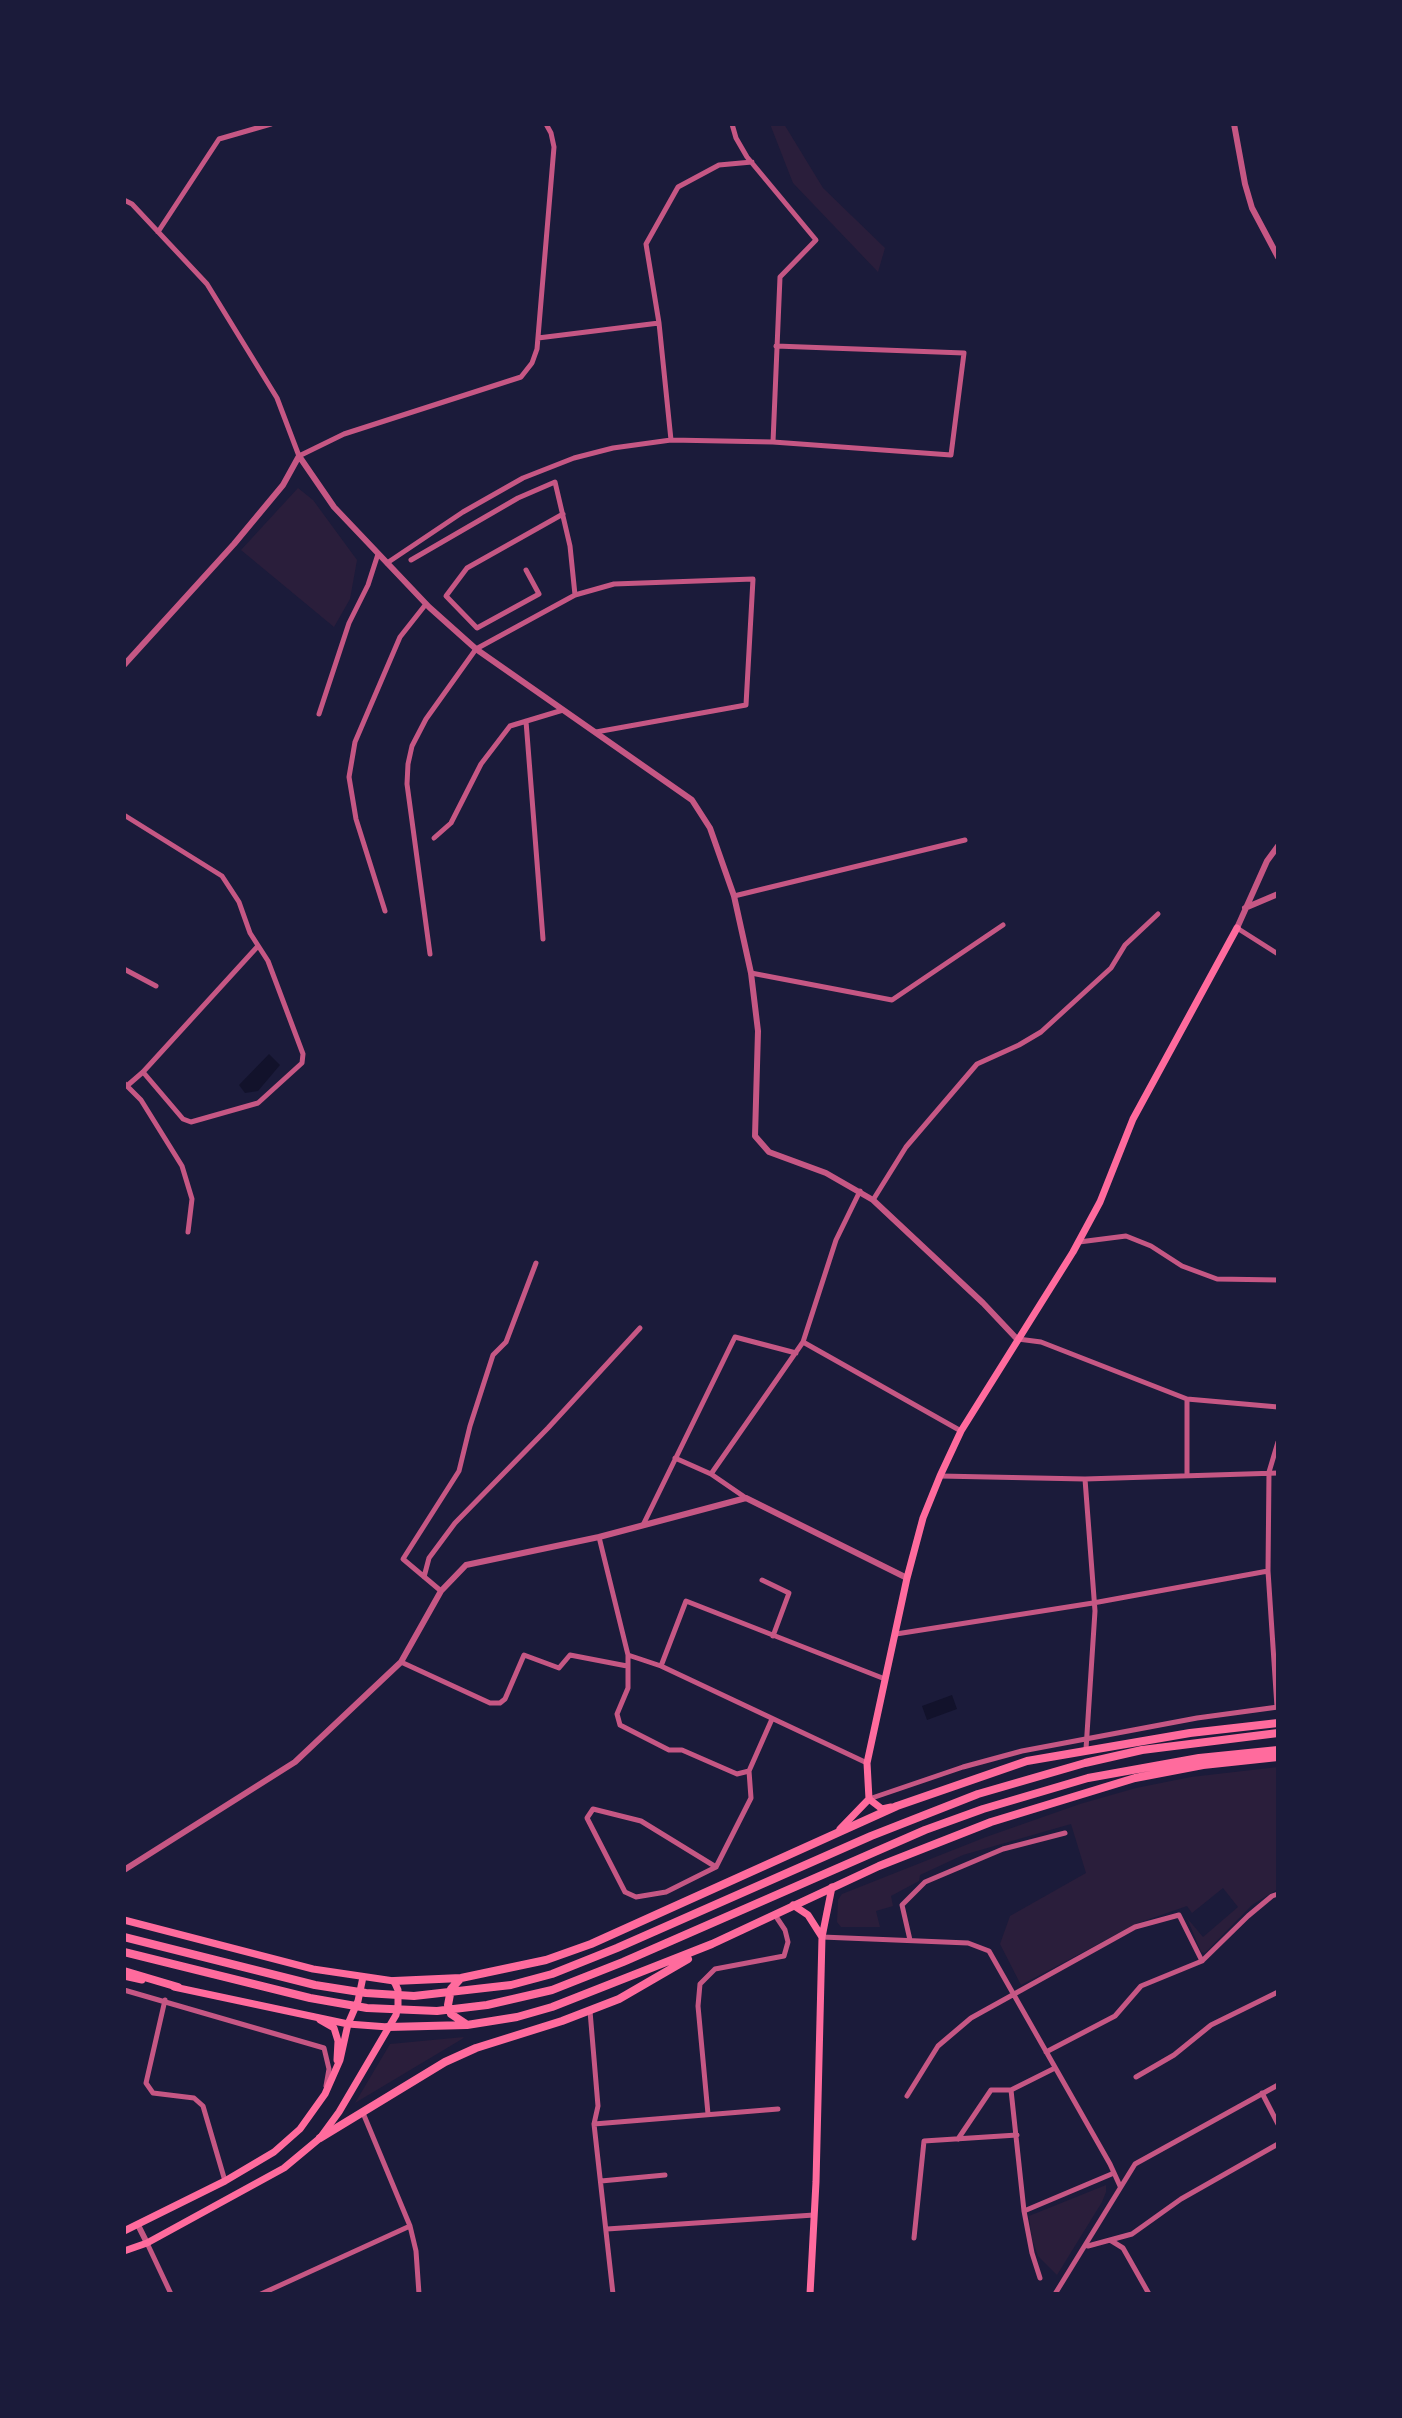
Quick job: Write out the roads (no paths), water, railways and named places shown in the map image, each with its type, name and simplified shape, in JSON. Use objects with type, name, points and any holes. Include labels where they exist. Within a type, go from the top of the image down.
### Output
[{"type":"highway","points":[[394,1981],[461,1978],[510,1970],[591,1944],[897,1806],[1027,1761],[1086,1749],[1278,1723]]},
{"type":"highway","points":[[124,1937],[315,1985],[366,1993],[426,1995],[511,1985],[552,1974],[617,1948],[871,1836],[978,1794],[1142,1750],[1278,1733]]},
{"type":"highway","points":[[124,1952],[310,1998],[367,2008],[437,2011],[487,2005],[552,1990],[623,1962],[912,1835],[983,1809],[1088,1778],[1199,1758],[1278,1750]]},
{"type":"highway","points":[[388,2027],[467,2025],[517,2017],[552,2007],[712,1944],[832,1887],[935,1843],[1066,1797],[1135,1778],[1203,1765],[1278,1757]]},
{"type":"highway","points":[[320,2138],[445,2062],[476,2048],[619,1999],[712,1944]]},
{"type":"highway","points":[[124,1974],[178,1987]]},
{"type":"highway","points":[[461,1978],[451,1989],[448,2005],[451,2014],[467,2025]]},
{"type":"main road","points":[[830,1837],[855,1817],[869,1799],[867,1763],[907,1578],[923,1518],[940,1476],[961,1431],[1100,1202],[1133,1119],[1237,928]]},
{"type":"main road","points":[[869,1799],[882,1809],[897,1806]]},
{"type":"main road","points":[[810,2294],[822,1937],[832,1887]]},
{"type":"main road","points":[[793,1905],[808,1915],[822,1937]]},
{"type":"main road","points":[[124,1920],[286,1963],[394,1981],[398,1990],[398,2005],[388,2027],[339,2112],[320,2138],[284,2168],[147,2243],[124,2251]]},
{"type":"main road","points":[[124,2231],[225,2181],[274,2152],[300,2129],[325,2094],[336,2068],[363,1977]]},
{"type":"main road","points":[[178,1987],[348,2024],[388,2027]]},
{"type":"main road","points":[[315,2017],[334,2028],[338,2041],[336,2068]]},
{"type":"street","points":[[158,232],[219,139],[271,124]]},
{"type":"street","points":[[124,665],[234,544],[283,485],[299,456],[344,434],[521,377],[532,363],[538,338],[554,147],[546,124]]},
{"type":"street","points":[[732,124],[736,138],[752,162],[816,240],[780,277],[773,442]]},
{"type":"street","points":[[1234,124],[1252,208],[1278,257]]},
{"type":"street","points":[[671,440],[659,323],[646,244],[678,187],[719,165],[752,162]]},
{"type":"street","points":[[124,200],[132,204],[207,284],[277,398],[299,456],[334,507],[378,554],[426,604],[476,649],[692,800],[710,828],[734,896],[751,973],[758,1031],[755,1136],[769,1152],[826,1173],[873,1200],[1017,1339],[1041,1342],[1187,1399],[1278,1407]]},
{"type":"street","points":[[538,338],[659,323]]},
{"type":"street","points":[[387,563],[463,512],[523,478],[574,458],[613,448],[671,440],[773,442],[951,455],[964,353],[776,346]]},
{"type":"street","points":[[411,560],[518,498],[555,482],[570,546],[575,595]]},
{"type":"street","points":[[526,570],[539,594],[477,628],[446,596],[467,568],[563,514]]},
{"type":"street","points":[[319,714],[349,623],[368,585],[378,554]]},
{"type":"street","points":[[430,954],[407,784],[408,764],[412,746],[426,719],[476,649],[575,595],[614,584],[753,579],[746,705],[596,732]]},
{"type":"street","points":[[385,911],[356,819],[349,777],[355,742],[400,637],[426,604]]},
{"type":"street","points":[[434,838],[451,823],[481,764],[510,726],[564,710]]},
{"type":"street","points":[[526,721],[543,939]]},
{"type":"street","points":[[124,815],[222,876],[239,902],[250,933],[268,961],[303,1054],[302,1063],[258,1103],[191,1122],[183,1119],[143,1072]]},
{"type":"street","points":[[734,896],[965,840]]},
{"type":"street","points":[[1278,846],[1267,861],[1237,928],[1278,954]]},
{"type":"street","points":[[1245,908],[1278,894]]},
{"type":"street","points":[[873,1200],[906,1147],[977,1064],[1041,1032],[1111,968],[1125,945],[1158,914]]},
{"type":"street","points":[[751,973],[892,1000],[1003,925]]},
{"type":"street","points":[[188,1232],[192,1199],[182,1166],[141,1100],[126,1084],[143,1072],[258,946]]},
{"type":"street","points":[[124,969],[156,986]]},
{"type":"street","points":[[711,1474],[803,1342],[836,1240],[860,1191]]},
{"type":"street","points":[[1078,1242],[1126,1236],[1151,1246],[1182,1266],[1217,1279],[1278,1280]]},
{"type":"street","points":[[441,1591],[403,1559],[459,1471],[493,1355],[506,1342],[536,1263]]},
{"type":"street","points":[[424,1577],[429,1558],[455,1523],[640,1328]]},
{"type":"street","points":[[643,1526],[735,1337],[796,1353]]},
{"type":"street","points":[[803,1342],[961,1431]]},
{"type":"street","points":[[1187,1399],[1187,1476]]},
{"type":"street","points":[[869,1799],[1022,1751],[1086,1737],[1277,1707],[1268,1571],[1269,1472],[1278,1442]]},
{"type":"street","points":[[675,1458],[711,1474],[746,1498],[907,1578]]},
{"type":"street","points":[[940,1476],[1085,1479],[1278,1473]]},
{"type":"street","points":[[1085,1479],[1095,1611],[1086,1749]]},
{"type":"street","points":[[124,1870],[295,1762],[401,1662],[441,1591],[466,1565],[599,1537],[746,1498]]},
{"type":"street","points":[[599,1537],[628,1655],[628,1688],[617,1714],[620,1725],[669,1750],[682,1750],[737,1774],[749,1771]]},
{"type":"street","points":[[896,1634],[1268,1571]]},
{"type":"street","points":[[762,1580],[789,1593],[773,1636]]},
{"type":"street","points":[[661,1666],[686,1601],[886,1679]]},
{"type":"street","points":[[401,1662],[490,1703],[500,1703],[505,1699],[524,1655],[559,1668],[570,1655],[627,1666]]},
{"type":"street","points":[[628,1655],[661,1666],[867,1763]]},
{"type":"street","points":[[716,1867],[641,1821],[593,1809],[587,1818],[625,1892],[636,1897],[666,1892],[716,1867],[751,1798],[749,1771],[772,1719]]},
{"type":"street","points":[[910,1940],[902,1905],[925,1882],[1003,1849],[1065,1833]]},
{"type":"street","points":[[1046,2052],[1115,2016],[1141,1986],[1202,1961],[1248,1916],[1278,1894]]},
{"type":"street","points":[[708,2114],[698,2006],[700,1984],[715,1969],[784,1956],[788,1942],[785,1930],[774,1914]]},
{"type":"street","points":[[907,2096],[938,2046],[971,2018],[1135,1927],[1179,1915],[1202,1961]]},
{"type":"street","points":[[822,1937],[968,1943],[989,1951],[1120,2186]]},
{"type":"street","points":[[124,1990],[324,2048],[329,2069],[325,2094]]},
{"type":"street","points":[[1136,2077],[1174,2055],[1211,2025],[1278,1992]]},
{"type":"street","points":[[165,2000],[146,2083],[153,2093],[194,2098],[203,2106],[225,2181]]},
{"type":"street","points":[[590,2011],[598,2106],[594,2124],[613,2294]]},
{"type":"street","points":[[958,2139],[991,2090],[1011,2090],[1055,2068]]},
{"type":"street","points":[[1055,2294],[1135,2164],[1278,2085]]},
{"type":"street","points":[[1011,2090],[1024,2211],[1040,2278]]},
{"type":"street","points":[[1262,2093],[1278,2124]]},
{"type":"street","points":[[594,2124],[778,2109]]},
{"type":"street","points":[[363,2113],[410,2226],[416,2251],[419,2294]]},
{"type":"street","points":[[914,2238],[924,2141],[1017,2135]]},
{"type":"street","points":[[1086,2247],[1132,2234],[1181,2199],[1278,2144]]},
{"type":"street","points":[[1024,2211],[1114,2173]]},
{"type":"street","points":[[601,2181],[665,2175]]},
{"type":"street","points":[[607,2229],[814,2215]]},
{"type":"street","points":[[138,2225],[171,2294]]},
{"type":"street","points":[[261,2294],[410,2226]]},
{"type":"street","points":[[1110,2240],[1123,2248],[1149,2294]]}]
